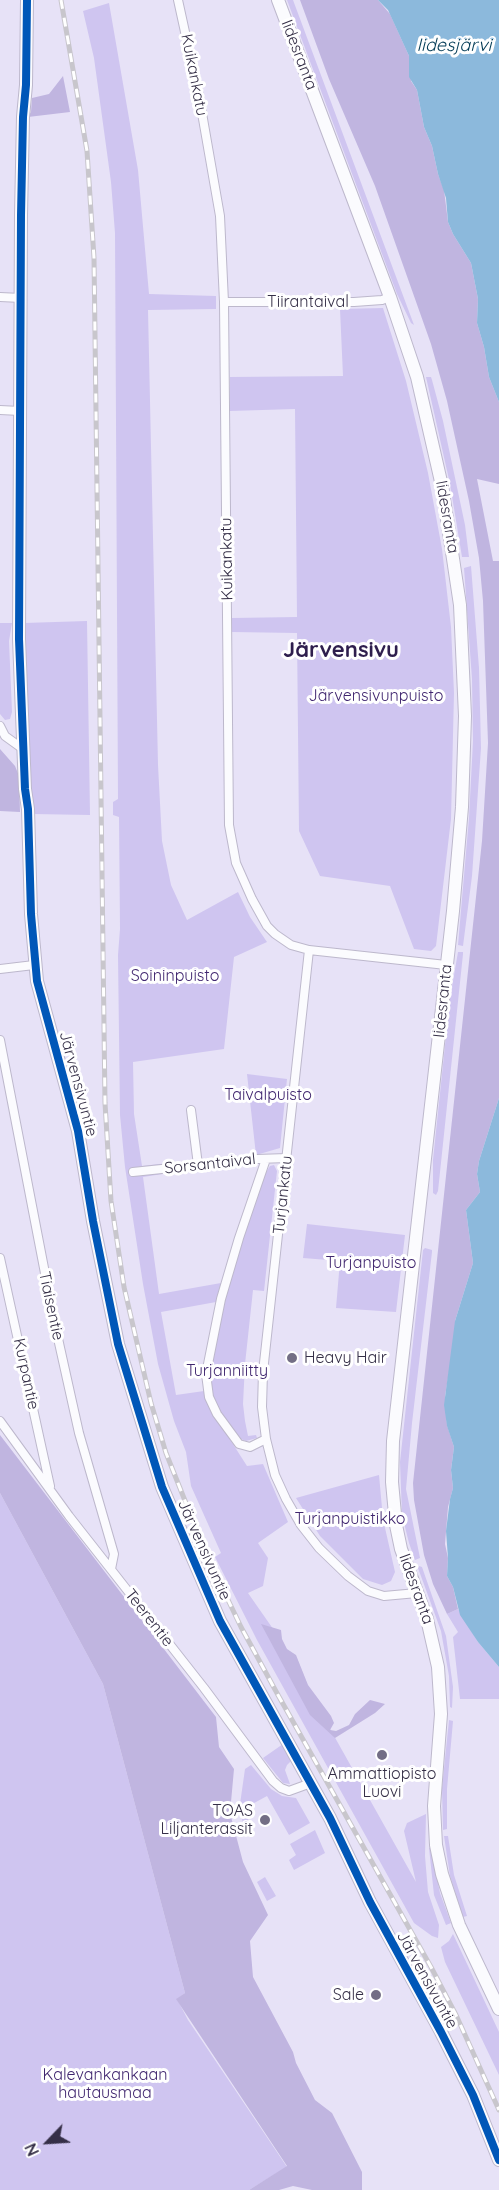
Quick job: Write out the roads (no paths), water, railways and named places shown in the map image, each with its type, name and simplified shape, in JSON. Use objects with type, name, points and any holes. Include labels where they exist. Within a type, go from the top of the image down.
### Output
[{"type":"street","name":"Järvensivuntie","points":[[27,0],[26,85],[22,136],[19,639],[34,964],[48,1025],[77,1125],[115,1333],[156,1472],[220,1621],[311,1783],[465,2079],[499,2160]]},
{"type":"street","name":"Kuikankatu","points":[[178,0],[220,216],[224,302],[229,825],[236,863],[261,917],[271,930],[291,945],[309,950],[446,965]]},
{"type":"street","name":"Iidesranta","points":[[278,0],[390,297],[417,377],[438,462],[460,605],[464,676],[464,781],[392,1461],[393,1500],[401,1549],[430,1629],[440,1682],[441,1714],[434,1806],[436,1845],[442,1874],[459,1925],[499,2009]]},
{"type":"street","points":[[0,297],[21,298]]},
{"type":"street","name":"Tiirantaival","points":[[224,302],[375,301],[390,297]]},
{"type":"street","points":[[0,410],[20,411]]},
{"type":"street","points":[[0,726],[5,736],[23,749]]},
{"type":"street","name":"Turjankatu","points":[[309,950],[262,1372],[262,1407],[266,1439],[275,1475],[286,1499],[301,1525],[319,1548],[368,1592],[384,1596],[417,1593]]},
{"type":"street","points":[[0,969],[34,964]]},
{"type":"street","name":"Tiaisentie","points":[[0,1040],[55,1326],[80,1433],[114,1554],[111,1569]]},
{"type":"street","points":[[191,1110],[198,1165]]},
{"type":"street","name":"Sorsantaival","points":[[133,1172],[287,1158]]},
{"type":"street","name":"Turjankatu","points":[[266,1159],[221,1299],[206,1374],[209,1397],[217,1414],[239,1444],[250,1447],[266,1439]]},
{"type":"street","name":"Kurpantie","points":[[0,1258],[51,1489]]},
{"type":"street","name":"Teerentie","points":[[0,1421],[273,1781],[280,1788],[289,1791],[311,1783]]},
{"type":"water","name":"Iidesjärvi","points":[[378,0],[499,0],[499,402],[489,377],[477,323],[478,299],[471,263],[448,222],[446,198],[432,146],[424,127],[417,90],[409,77],[409,56],[388,10]]},
{"type":"water","points":[[499,1098],[499,1667],[478,1642],[460,1615],[453,1587],[447,1576],[446,1531],[453,1488],[451,1470],[454,1447],[447,1426],[444,1405],[455,1321],[473,1263],[466,1210],[480,1192],[477,1174],[479,1161]]},
{"type":"railway","points":[[61,0],[87,151],[94,258],[105,1103],[111,1201],[124,1287],[151,1403],[166,1453],[207,1556],[241,1627],[278,1695],[431,1967],[456,2015],[499,2110]]},
{"type":"place","name":"Heavy Hair","points":[[292,1358]]},
{"type":"place","name":"Ammattiopisto Luovi","points":[[382,1755]]},
{"type":"place","name":"TOAS Liljanterassit","points":[[265,1820]]},
{"type":"place","name":"Sale","points":[[376,1995]]},
{"type":"district","name":"Järvensivu","points":[[341,650]]},
{"type":"park label","name":"Järvensivunpuisto","points":[[376,696]]},
{"type":"park label","name":"Soininpuisto","points":[[175,976]]},
{"type":"park label","name":"Taivalpuisto","points":[[268,1095]]},
{"type":"park label","name":"Turjanpuisto","points":[[371,1263]]},
{"type":"park label","name":"Turjanniitty","points":[[227,1371]]},
{"type":"park label","name":"Turjanpuistikko","points":[[350,1519]]},
{"type":"park label","name":"Kalevankankaan hautausmaa","points":[[105,2084]]}]
